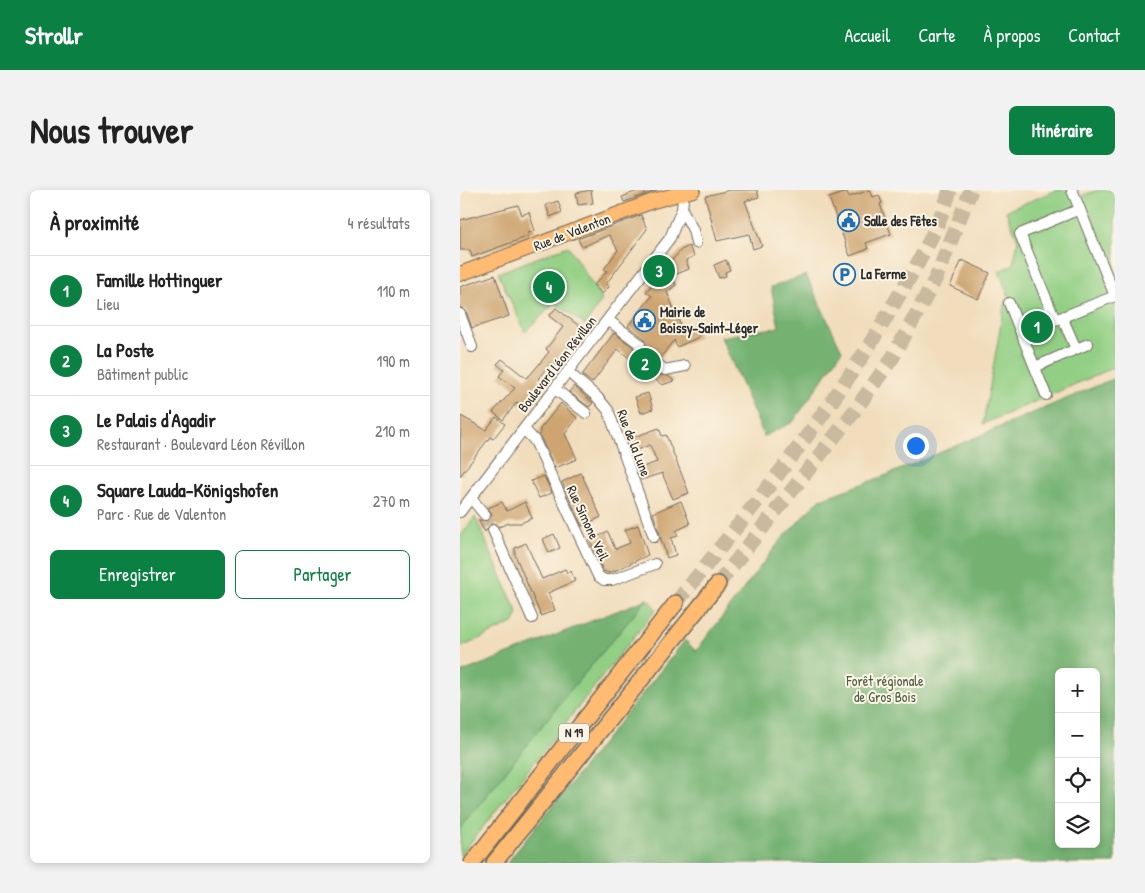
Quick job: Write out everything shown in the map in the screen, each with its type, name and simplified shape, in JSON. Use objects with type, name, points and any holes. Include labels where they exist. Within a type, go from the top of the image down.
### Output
[{"type":"highway","name":"N 19","points":[[494,863],[718,584]]},
{"type":"highway","name":"N 19","points":[[472,863],[676,603]]},
{"type":"main road","name":"Rue de Valenton","points":[[460,274],[687,190]]},
{"type":"street","name":"Boulevard Léon Révillon","points":[[460,512],[674,231],[687,190]]},
{"type":"street","points":[[1072,190],[1115,296],[1055,320],[1020,234],[1080,210]]},
{"type":"street","points":[[682,209],[694,230],[696,243]]},
{"type":"street","points":[[1009,303],[1046,395]]},
{"type":"street","points":[[460,314],[472,347]]},
{"type":"street","points":[[1062,317],[1076,349]]},
{"type":"street","points":[[608,320],[640,344],[639,350],[665,370],[685,366]]},
{"type":"street","points":[[1035,367],[1088,344]]},
{"type":"street","name":"Rue de la Lune","points":[[568,372],[597,397],[608,410],[654,537]]},
{"type":"street","points":[[555,389],[586,413]]},
{"type":"street","name":"Rue Simone Veil","points":[[524,429],[535,441],[598,576],[604,580],[612,580],[655,564]]},
{"type":"street","points":[[470,498],[485,515]]},
{"type":"street","points":[[493,530],[532,618]]},
{"type":"green space","points":[[1057,190],[1069,190],[1073,199],[1098,190],[1115,190],[1115,367],[983,424],[1005,301],[1010,300],[999,271],[1013,265],[1018,240],[1006,211]]},
{"type":"green space","points":[[568,246],[602,300],[585,325],[555,303],[525,332],[498,273]]},
{"type":"green space","points":[[806,275],[842,351],[793,422],[764,436],[721,337],[779,327],[771,287]]},
{"type":"green space","name":"Forêt régionale de Gros Bois","points":[[1115,378],[1115,863],[507,863],[685,640],[696,651],[780,541],[820,499],[887,475]]},
{"type":"green space","points":[[475,517],[518,614],[513,623],[460,648],[460,537]]},
{"type":"green space","points":[[647,599],[656,609],[460,856],[460,829],[568,693]]},
{"type":"green space","points":[[647,599],[568,693],[460,829],[460,673]]},
{"type":"building","points":[[591,190],[593,203],[578,205],[576,193]]},
{"type":"building","points":[[640,190],[658,190],[624,202],[622,197]]},
{"type":"building","points":[[730,190],[757,190],[759,197],[745,201],[762,246],[753,249],[749,234],[717,241],[705,196]]},
{"type":"building","name":"Salle des Fêtes","points":[[870,190],[873,197],[879,195],[882,203],[880,204],[891,234],[866,243],[868,249],[850,256],[829,198],[847,192],[849,197]]},
{"type":"building","points":[[558,201],[562,212],[550,217],[546,205]]},
{"type":"building","points":[[518,205],[522,215],[529,212],[535,231],[528,233],[529,236],[472,257],[470,250],[460,250],[460,220]]},
{"type":"building","points":[[641,215],[647,229],[606,284],[609,287],[602,294],[594,285],[607,271],[604,269],[618,250],[609,235],[582,247],[578,239]]},
{"type":"building","points":[[689,246],[694,256],[686,260],[689,269],[672,276],[676,285],[667,292],[683,331],[695,326],[699,337],[677,347],[674,340],[660,358],[646,347],[644,338],[628,326],[652,296],[646,292],[656,280],[652,277],[663,263],[667,266],[681,250]]},
{"type":"building","points":[[726,260],[730,270],[725,272],[726,276],[719,278],[714,265]]},
{"type":"building","points":[[962,260],[990,273],[978,299],[950,286]]},
{"type":"building","points":[[495,275],[509,316],[472,328],[466,311],[460,307],[460,287]]},
{"type":"building","points":[[556,308],[583,329],[554,366],[550,363],[538,379],[542,382],[523,407],[517,402],[503,420],[493,412],[515,388],[499,376],[504,370],[497,364],[502,359],[526,378],[531,374],[549,352],[546,349],[563,327],[549,316]]},
{"type":"building","points":[[614,333],[633,347],[635,355],[661,375],[668,376],[674,381],[662,385],[618,349],[592,383],[582,375]]},
{"type":"building","points":[[574,386],[593,403],[589,407],[569,392]]},
{"type":"building","points":[[648,393],[653,409],[641,413],[635,397]]},
{"type":"building","points":[[561,403],[577,418],[565,434],[577,459],[555,468],[540,436],[540,429]]},
{"type":"building","points":[[461,416],[486,430],[496,417],[505,424],[493,439],[490,437],[460,476]]},
{"type":"building","points":[[659,428],[662,436],[666,435],[689,493],[673,499],[662,473],[641,480],[637,469],[657,462],[650,445],[631,452],[626,440]]},
{"type":"building","points":[[581,473],[601,517],[582,526],[562,482]]},
{"type":"building","points":[[544,476],[552,493],[539,498],[531,481]]},
{"type":"building","points":[[681,501],[690,524],[676,531],[678,536],[671,538],[676,555],[667,558],[653,513]]},
{"type":"building","points":[[502,502],[507,511],[525,502],[532,518],[521,523],[509,523],[499,527],[497,524],[491,524],[485,532],[478,520],[489,521],[492,514],[488,508]]},
{"type":"building","points":[[638,525],[648,555],[610,573],[603,571],[590,540],[608,532],[615,549],[630,543],[625,530]]},
{"type":"building","points":[[554,534],[560,548],[549,553],[543,539]]},
{"type":"building","points":[[526,543],[542,579],[565,569],[567,573],[571,571],[575,581],[548,593],[555,610],[541,616],[515,555],[515,548]]},
{"type":"tunnel","points":[[676,603],[792,457],[846,381],[918,262],[933,234],[950,190]]},
{"type":"tunnel","points":[[718,584],[853,413],[893,357],[936,278],[971,190]]},
{"type":"tunnel","points":[[485,515],[493,530]]},
{"type":"place","name":"Salle des Fêtes","points":[[848,221]]},
{"type":"place","name":"Le Palais d'Agadir","points":[[659,271]]},
{"type":"place","name":"La Ferme","points":[[845,274]]},
{"type":"place","name":"Square Lauda-Königshofen","points":[[549,287]]},
{"type":"place","name":"Mairie de Boissy-Saint-Léger","points":[[644,320]]},
{"type":"place","name":"Famille Hottinguer","points":[[1037,327]]},
{"type":"place","name":"La Poste","points":[[645,364]]}]
